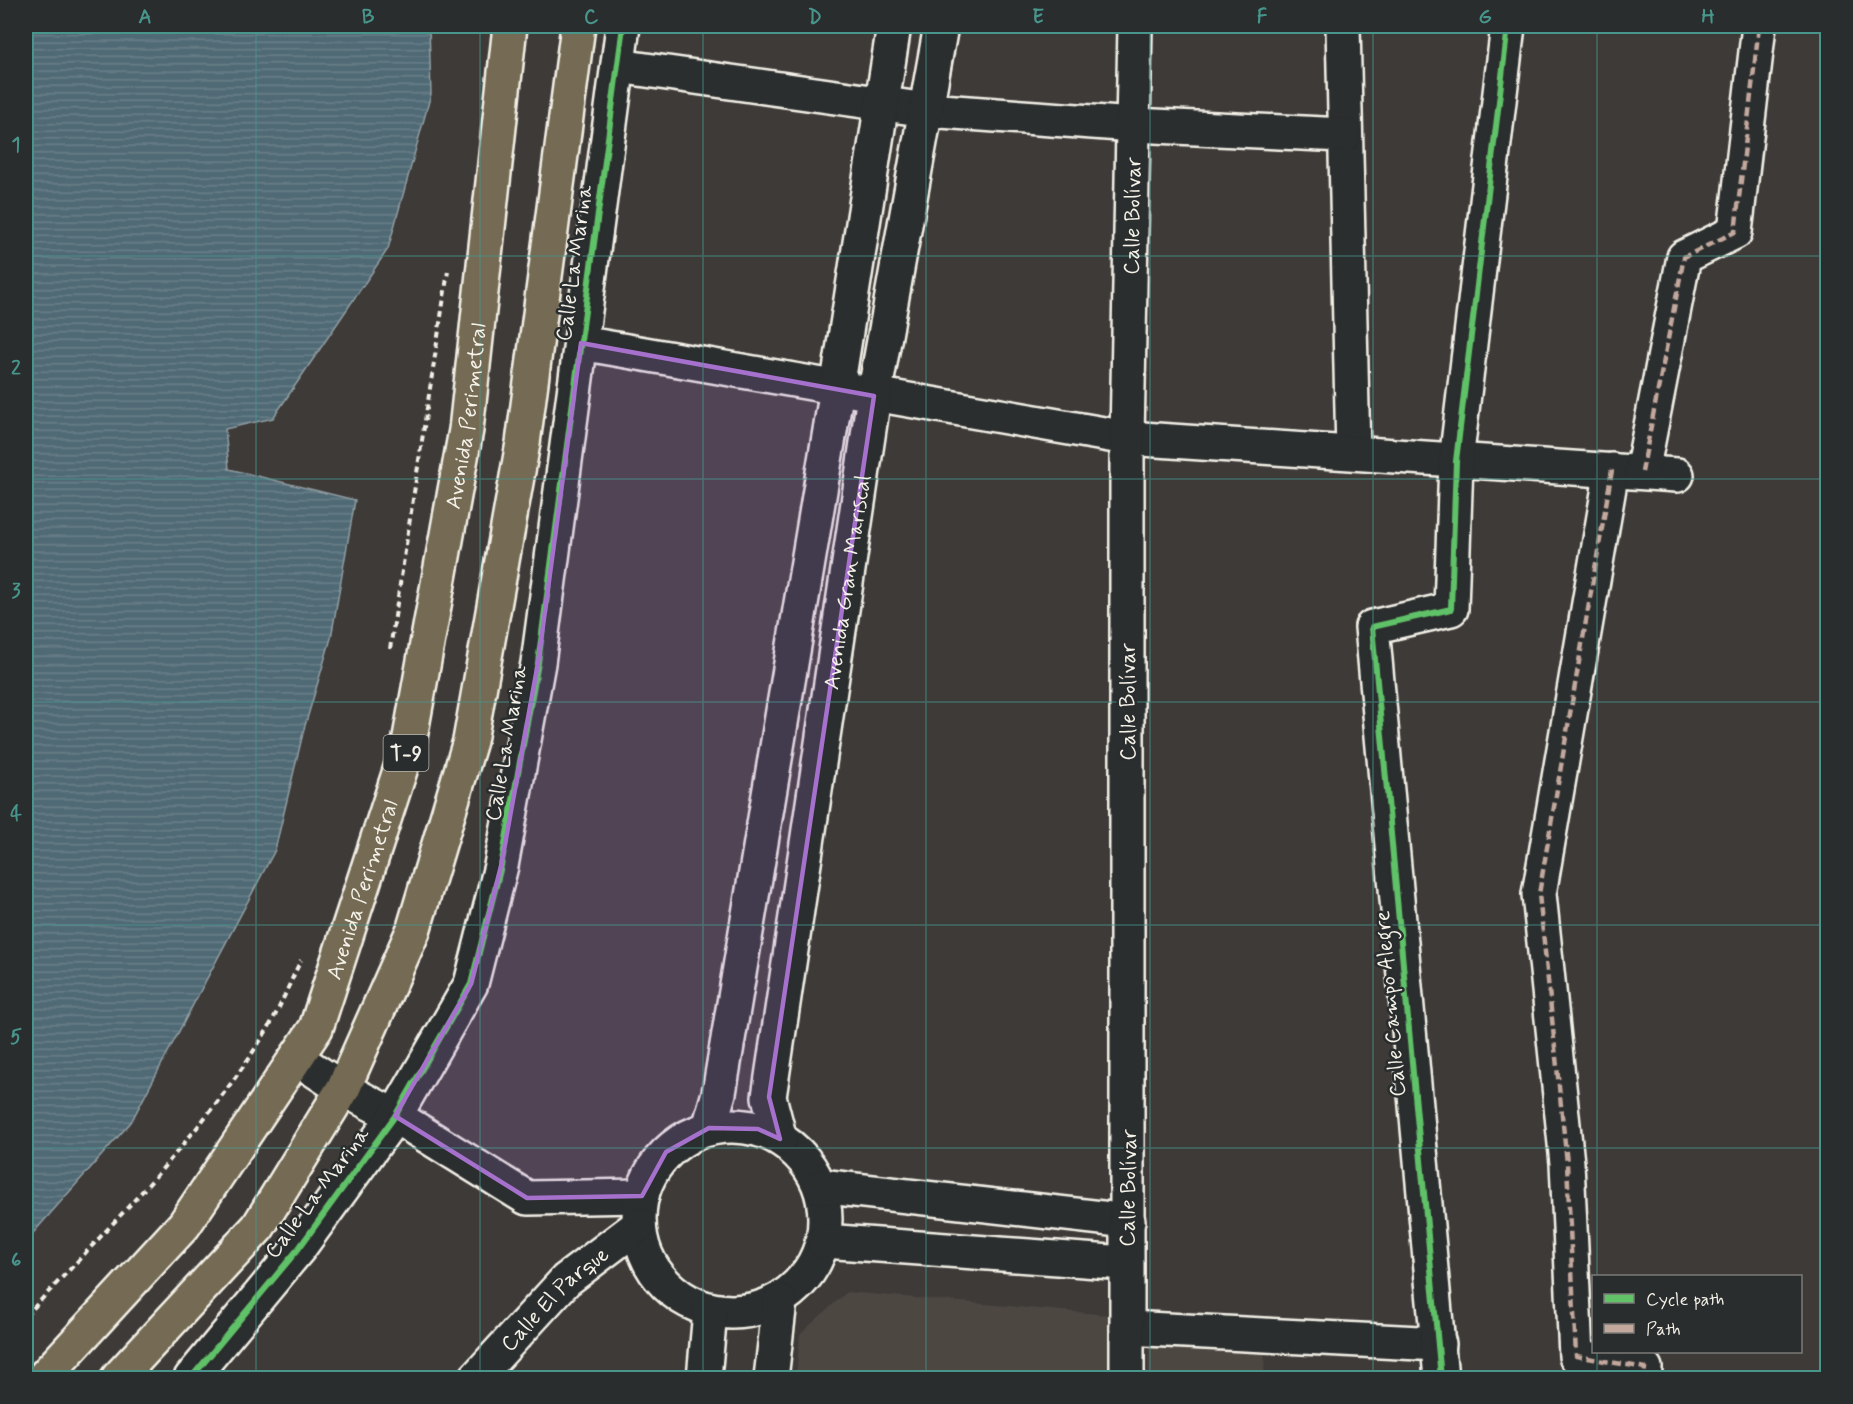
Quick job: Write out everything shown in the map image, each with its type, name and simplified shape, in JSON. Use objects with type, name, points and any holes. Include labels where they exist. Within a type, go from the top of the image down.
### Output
[{"type":"main road","name":"Avenida Perimetral","points":[[43,1378],[184,1225],[316,1028],[409,743],[466,430],[510,26]]},
{"type":"main road","name":"T-9","points":[[118,1378],[258,1227],[343,1089],[413,931],[470,741],[523,443],[578,26]]},
{"type":"street","name":"Calle La Marina","points":[[191,1378],[298,1248],[395,1116],[471,984],[501,866],[538,663],[623,26]]},
{"type":"street","name":"Avenida Gran Mariscal","points":[[710,1128],[719,1093],[837,390],[894,26]]},
{"type":"street","name":"Avenida Gran Mariscal","points":[[780,1139],[769,1098],[874,396],[941,26]]},
{"type":"street","name":"Calle Bolívar","points":[[1126,1378],[1125,1263],[1128,1221],[1127,438],[1135,26]]},
{"type":"street","points":[[1343,26],[1353,452]]},
{"type":"street","points":[[1456,461],[1508,26]]},
{"type":"street","points":[[1644,1378],[1645,1368],[1576,1356],[1567,1163],[1539,894],[1627,471],[1684,257],[1735,232],[1759,26]]},
{"type":"street","points":[[618,66],[927,110],[1134,125],[1344,135]]},
{"type":"street","points":[[581,343],[837,390],[1127,438],[1677,475]]},
{"type":"street","name":"Calle Campo Alegre","points":[[1441,1378],[1372,627],[1451,609],[1456,461]]},
{"type":"street","points":[[296,1058],[343,1089],[395,1116],[527,1198],[640,1211]]},
{"type":"street","points":[[734,1125],[758,1129],[780,1139],[804,1159],[820,1186],[826,1213],[824,1241],[808,1275],[780,1301],[746,1313],[710,1311],[675,1294],[649,1263],[640,1211],[651,1172],[666,1152],[686,1137],[710,1128],[734,1125]]},
{"type":"street","points":[[820,1186],[1128,1221]]},
{"type":"street","name":"Calle El Parque","points":[[476,1378],[566,1280],[640,1211]]},
{"type":"street","points":[[824,1241],[1125,1263]]},
{"type":"street","points":[[771,1378],[780,1301]]},
{"type":"street","points":[[704,1378],[710,1311]]},
{"type":"street","points":[[1127,1328],[1439,1344]]},
{"type":"path","points":[[390,651],[449,261]]},
{"type":"path","points":[[26,1316],[111,1224],[198,1124],[263,1037],[304,955]]},
{"type":"highlighted area","points":[[581,343],[874,396],[769,1097],[780,1139],[758,1129],[709,1128],[666,1152],[642,1196],[527,1198],[395,1116],[471,984],[501,866],[538,663]]},
{"type":"shaded area","points":[[847,1292],[1110,1315],[1109,1378],[796,1378],[800,1334]]},
{"type":"shaded area","points":[[1149,1347],[1265,1352],[1264,1378],[1148,1378]]},
{"type":"water","points":[[26,26],[429,26],[431,94],[388,249],[273,418],[225,429],[229,469],[355,500],[331,638],[304,729],[275,850],[131,1122],[26,1241]]},
{"type":"marked path","points":[[1642,472],[1684,257],[1735,232],[1759,26]]},
{"type":"marked path","points":[[1612,470],[1539,894],[1567,1163],[1576,1356],[1645,1368],[1644,1378]]},
{"type":"cycle path","points":[[191,1378],[299,1248],[395,1116],[471,984],[501,866],[538,663],[623,26]]},
{"type":"cycle path","points":[[1441,1378],[1372,627],[1451,609],[1456,461],[1508,26]]}]
